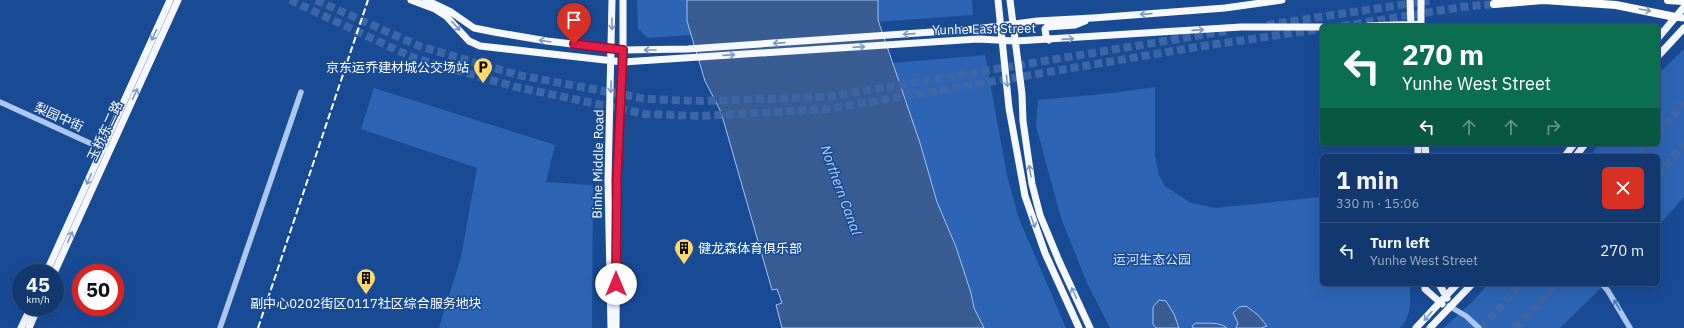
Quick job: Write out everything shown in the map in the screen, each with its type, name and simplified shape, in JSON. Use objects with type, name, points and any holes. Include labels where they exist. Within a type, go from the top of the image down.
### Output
[{"type":"highway","points":[[1494,4],[1544,0],[1616,5],[1675,17]]},
{"type":"highway","points":[[1668,0],[1684,1]]},
{"type":"main road","name":"玉桥东二路","points":[[58,264],[170,0]]},
{"type":"main road","name":"玉桥东二路","points":[[50,264],[178,0]]},
{"type":"main road","name":"Yunhe East Street","points":[[411,0],[446,16],[469,40],[480,46],[623,62],[978,39],[1004,42],[1241,27],[1320,27]]},
{"type":"main road","name":"Yunhe East Street","points":[[426,0],[451,12],[474,28],[547,41],[623,50],[688,49],[976,29],[1037,21],[1225,8],[1282,0]]},
{"type":"main road","name":"Binhe Middle Road","points":[[610,328],[608,181],[612,60],[612,0]]},
{"type":"main road","name":"Binhe Middle Road","points":[[616,328],[617,175],[623,62],[623,0]]},
{"type":"main road","points":[[998,0],[1004,42],[1009,108],[1025,196],[1045,253],[1079,328]]},
{"type":"main road","points":[[1010,0],[1022,94],[1026,149],[1040,215],[1059,261],[1090,328]]},
{"type":"main road","points":[[1410,0],[1411,24]]},
{"type":"main road","points":[[1421,0],[1421,24]]},
{"type":"main road","points":[[1660,36],[1684,7]]},
{"type":"main road","points":[[1675,17],[1684,18]]},
{"type":"main road","points":[[1049,40],[1044,33],[1047,27],[1075,24],[1093,18]]},
{"type":"main road","points":[[1660,54],[1684,28]]},
{"type":"main road","points":[[1425,286],[1425,289],[1439,303],[1449,306]]},
{"type":"main road","points":[[1440,286],[1446,295],[1449,306]]},
{"type":"main road","points":[[1416,328],[1455,286]]},
{"type":"main road","points":[[1430,328],[1449,306],[1470,286]]},
{"type":"main road","points":[[21,328],[27,316]]},
{"type":"main road","points":[[29,328],[34,316]]},
{"type":"street","points":[[220,328],[301,92]]},
{"type":"street","name":"梨园中街","points":[[0,102],[106,150]]},
{"type":"street","points":[[1604,286],[1630,328]]},
{"type":"street","points":[[1449,306],[1466,316],[1479,328]]},
{"type":"green space","points":[[637,0],[972,0],[973,15],[648,38],[638,29]]},
{"type":"green space","points":[[1684,49],[1684,197],[1660,224],[1660,154],[1592,154],[1598,146],[1660,146],[1660,72]]},
{"type":"green space","points":[[985,55],[1007,175],[1019,219],[1066,328],[984,328],[974,308],[971,293],[956,247],[937,202],[893,63]]},
{"type":"green space","name":"运河生态公园","points":[[1155,87],[1155,156],[1159,175],[1165,186],[1191,203],[1215,208],[1320,197],[1320,286],[1410,286],[1410,302],[1407,319],[1404,324],[1400,328],[1110,328],[1087,283],[1061,218],[1036,126],[1038,100],[1113,93]]},
{"type":"green space","points":[[374,88],[555,145],[546,182],[593,185],[592,328],[439,328],[461,257],[477,168],[361,129]]},
{"type":"green space","points":[[1486,286],[1603,286],[1560,328],[1444,328],[1473,301]]},
{"type":"water","name":"Northern Canal","points":[[687,0],[878,0],[878,20],[920,143],[937,202],[956,247],[971,293],[974,308],[984,328],[782,328],[776,305],[782,303],[777,289],[772,290],[721,112],[705,81],[687,21]]},
{"type":"water","points":[[1159,300],[1166,301],[1174,314],[1179,328],[1156,328],[1153,324],[1153,307]]},
{"type":"water","points":[[1246,306],[1258,315],[1267,326],[1261,328],[1236,328],[1238,323],[1233,313],[1239,307]]},
{"type":"water","points":[[1196,323],[1220,324],[1227,328],[1193,328],[1192,326]]},
{"type":"tunnel","points":[[290,0],[414,58],[516,87],[645,114],[701,116],[829,109],[1203,46],[1320,29]]},
{"type":"tunnel","points":[[316,0],[419,46],[518,75],[646,99],[701,101],[826,97],[1226,31]]},
{"type":"tunnel","points":[[1267,25],[1433,0]]},
{"type":"tunnel","points":[[1355,24],[1462,7],[1494,4]]},
{"type":"tunnel","points":[[1660,132],[1684,102]]},
{"type":"tunnel","points":[[1660,174],[1684,144]]},
{"type":"tunnel","points":[[1641,154],[1648,146]]},
{"type":"tunnel","points":[[1481,328],[1519,286]]},
{"type":"tunnel","points":[[1515,328],[1555,286]]},
{"type":"railway","points":[[258,328],[368,0]]},
{"type":"place","name":"京东运乔建材城公交场站","points":[[483,84]]},
{"type":"place","name":"健龙森体育俱乐部","points":[[684,265]]},
{"type":"place","name":"副中心0202街区0117社区综合服务地块","points":[[366,295]]},
{"type":"route","points":[[574,44],[623,50],[617,175],[616,284]]}]
